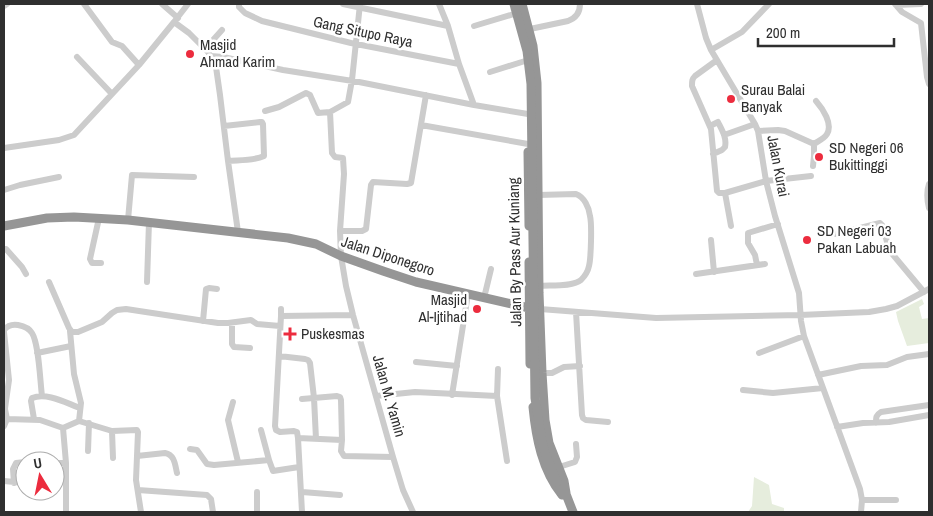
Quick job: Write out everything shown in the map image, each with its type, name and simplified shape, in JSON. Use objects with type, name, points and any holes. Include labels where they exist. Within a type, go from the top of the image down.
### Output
[{"type":"highway","name":"Jalan By Pass Aur Kuniang","points":[[509,4],[514,14],[525,61],[528,114],[529,308],[532,392],[537,438],[547,470],[557,489],[564,494]]},
{"type":"highway","name":"Jalan By Pass Aur Kuniang","points":[[516,4],[527,51],[530,84],[535,398],[545,453],[574,512]]},
{"type":"highway","name":"Jalan By Pass Aur Kuniang","points":[[522,4],[530,29],[537,83],[540,310],[546,430],[564,481],[564,494],[568,512]]},
{"type":"highway","name":"Jalan Diponegoro","points":[[5,222],[59,217],[99,218],[302,240],[316,244],[341,256],[416,282],[529,308]]},
{"type":"highway","points":[[529,245],[539,245]]},
{"type":"street","points":[[84,4],[112,42],[122,46],[139,65]]},
{"type":"street","points":[[162,4],[205,49],[216,67],[238,232]]},
{"type":"street","points":[[4,148],[60,140],[74,134],[139,65],[188,4]]},
{"type":"street","name":"Gang Situpo Raya","points":[[239,4],[245,13],[262,21],[356,44],[459,64]]},
{"type":"street","name":"Gang Situpo Raya","points":[[343,4],[360,6],[448,26]]},
{"type":"street","points":[[439,4],[474,105]]},
{"type":"street","points":[[530,29],[573,19],[578,14],[580,4]]},
{"type":"street","name":"Jalan Kurai","points":[[697,4],[711,50],[757,128],[766,181],[798,293],[804,336],[860,488],[861,512]]},
{"type":"street","points":[[711,50],[742,32],[769,4]]},
{"type":"street","points":[[895,4],[921,4]]},
{"type":"street","points":[[895,4],[902,12],[921,23],[929,84]]},
{"type":"street","points":[[265,111],[279,107],[306,93],[310,95],[318,113],[330,112],[348,104],[360,6]]},
{"type":"street","points":[[474,26],[514,14]]},
{"type":"street","points":[[205,49],[222,30]]},
{"type":"street","points":[[211,56],[283,70],[352,80],[528,114]]},
{"type":"street","points":[[77,57],[112,94]]},
{"type":"street","points":[[717,60],[692,78],[692,86],[710,126],[718,193],[725,193],[766,181],[811,176]]},
{"type":"street","points":[[490,72],[525,61]]},
{"type":"street","points":[[340,231],[366,229],[370,185],[373,182],[411,183],[426,95]]},
{"type":"street","points":[[814,144],[828,133],[826,115],[816,101]]},
{"type":"street","name":"Jalan M. Yamin","points":[[330,112],[332,153],[335,157],[343,158],[344,174],[340,231],[341,256],[353,315],[403,490],[413,512]]},
{"type":"street","points":[[224,126],[260,122],[263,124],[264,156],[262,158],[228,161]]},
{"type":"street","points":[[710,126],[718,122],[726,144],[725,147],[713,154]]},
{"type":"street","points":[[421,125],[528,144]]},
{"type":"street","points":[[724,135],[757,128],[778,130],[785,131],[814,144]]},
{"type":"street","points":[[813,166],[814,144]]},
{"type":"street","points":[[128,220],[132,175],[194,177]]},
{"type":"street","points":[[4,190],[20,184],[59,177]]},
{"type":"street","points":[[929,184],[927,196],[929,208]]},
{"type":"street","points":[[725,193],[731,226]]},
{"type":"street","points":[[538,195],[580,195],[589,210],[591,222],[589,265],[582,279],[576,283],[540,286]]},
{"type":"street","points":[[99,218],[90,259],[92,263],[101,263]]},
{"type":"street","points":[[147,282],[149,222]]},
{"type":"street","points":[[540,310],[656,318],[800,315],[878,311],[897,306],[927,290],[889,250],[883,226],[880,223],[836,234]]},
{"type":"street","points":[[757,265],[755,255],[748,243],[748,234],[778,224]]},
{"type":"street","points":[[711,240],[714,272]]},
{"type":"street","points":[[4,249],[22,267],[26,274]]},
{"type":"street","points":[[696,274],[765,264]]},
{"type":"street","points":[[484,298],[491,269]]},
{"type":"street","points":[[49,282],[70,330],[74,374],[82,403],[79,421]]},
{"type":"street","points":[[203,321],[206,289],[217,289]]},
{"type":"street","points":[[452,395],[468,294]]},
{"type":"street","points":[[70,330],[78,332],[102,322],[112,312],[126,309],[218,323],[251,320],[257,324],[280,326]]},
{"type":"street","points":[[302,512],[297,432],[294,430],[280,432],[276,429],[281,312],[353,315]]},
{"type":"street","points":[[576,312],[583,418],[586,420],[608,422]]},
{"type":"street","points":[[232,323],[233,346],[250,348]]},
{"type":"street","points":[[4,426],[7,419],[5,409],[9,380],[4,331],[8,326],[25,327],[34,338],[42,396]]},
{"type":"street","points":[[759,353],[804,336]]},
{"type":"street","points":[[37,353],[71,346]]},
{"type":"street","points":[[818,375],[861,366],[887,365],[907,357],[929,354]]},
{"type":"street","points":[[279,356],[308,360],[310,363],[316,439]]},
{"type":"street","points":[[416,362],[457,366]]},
{"type":"street","points":[[542,373],[552,373],[564,367],[580,366]]},
{"type":"street","points":[[498,369],[497,396],[508,461]]},
{"type":"street","points":[[743,390],[773,393],[823,388]]},
{"type":"street","points":[[376,396],[415,392],[497,396]]},
{"type":"street","points":[[34,419],[31,401],[35,396],[55,398],[80,408]]},
{"type":"street","points":[[302,399],[340,397],[341,452],[344,456],[393,457]]},
{"type":"street","points":[[234,402],[228,420],[238,462]]},
{"type":"street","points":[[876,423],[876,416],[882,412],[929,405]]},
{"type":"street","points":[[837,427],[888,422],[929,415]]},
{"type":"street","points":[[7,419],[34,419],[63,428],[79,421],[112,431],[137,430],[136,480],[141,512]]},
{"type":"street","points":[[88,451],[89,423]]},
{"type":"street","points":[[63,428],[66,463],[66,512]]},
{"type":"street","points":[[261,430],[273,471],[299,467]]},
{"type":"street","points":[[112,431],[113,458]]},
{"type":"street","points":[[298,438],[342,440]]},
{"type":"street","points":[[559,467],[576,462],[576,444]]},
{"type":"street","points":[[190,449],[198,450],[207,464],[214,465],[269,460]]},
{"type":"street","points":[[137,456],[168,454],[174,460],[177,473]]},
{"type":"street","points":[[4,481],[14,482],[13,469],[15,465]]},
{"type":"street","points":[[138,490],[207,495],[211,499],[213,512]]},
{"type":"street","points":[[257,492],[257,512]]},
{"type":"street","points":[[302,492],[340,495]]},
{"type":"street","points":[[862,500],[896,500]]},
{"type":"green space","points":[[922,299],[924,304],[919,307],[922,319],[929,318],[929,343],[907,346],[896,312]]},
{"type":"green space","points":[[754,477],[769,485],[772,504],[784,508],[784,512],[748,512],[752,506]]},
{"type":"place","name":"Masjid Ahmad Karim","points":[[190,54]]},
{"type":"place","name":"Surau Balai Banyak","points":[[731,99]]},
{"type":"place","name":"SD Negeri 06 Bukittinggi","points":[[819,157]]},
{"type":"place","name":"SD Negeri 03 Pakan Labuah","points":[[807,240]]},
{"type":"place","name":"Masjid Al-Ijtihad","points":[[477,309]]},
{"type":"place","name":"Puskesmas","points":[[290,334]]}]
